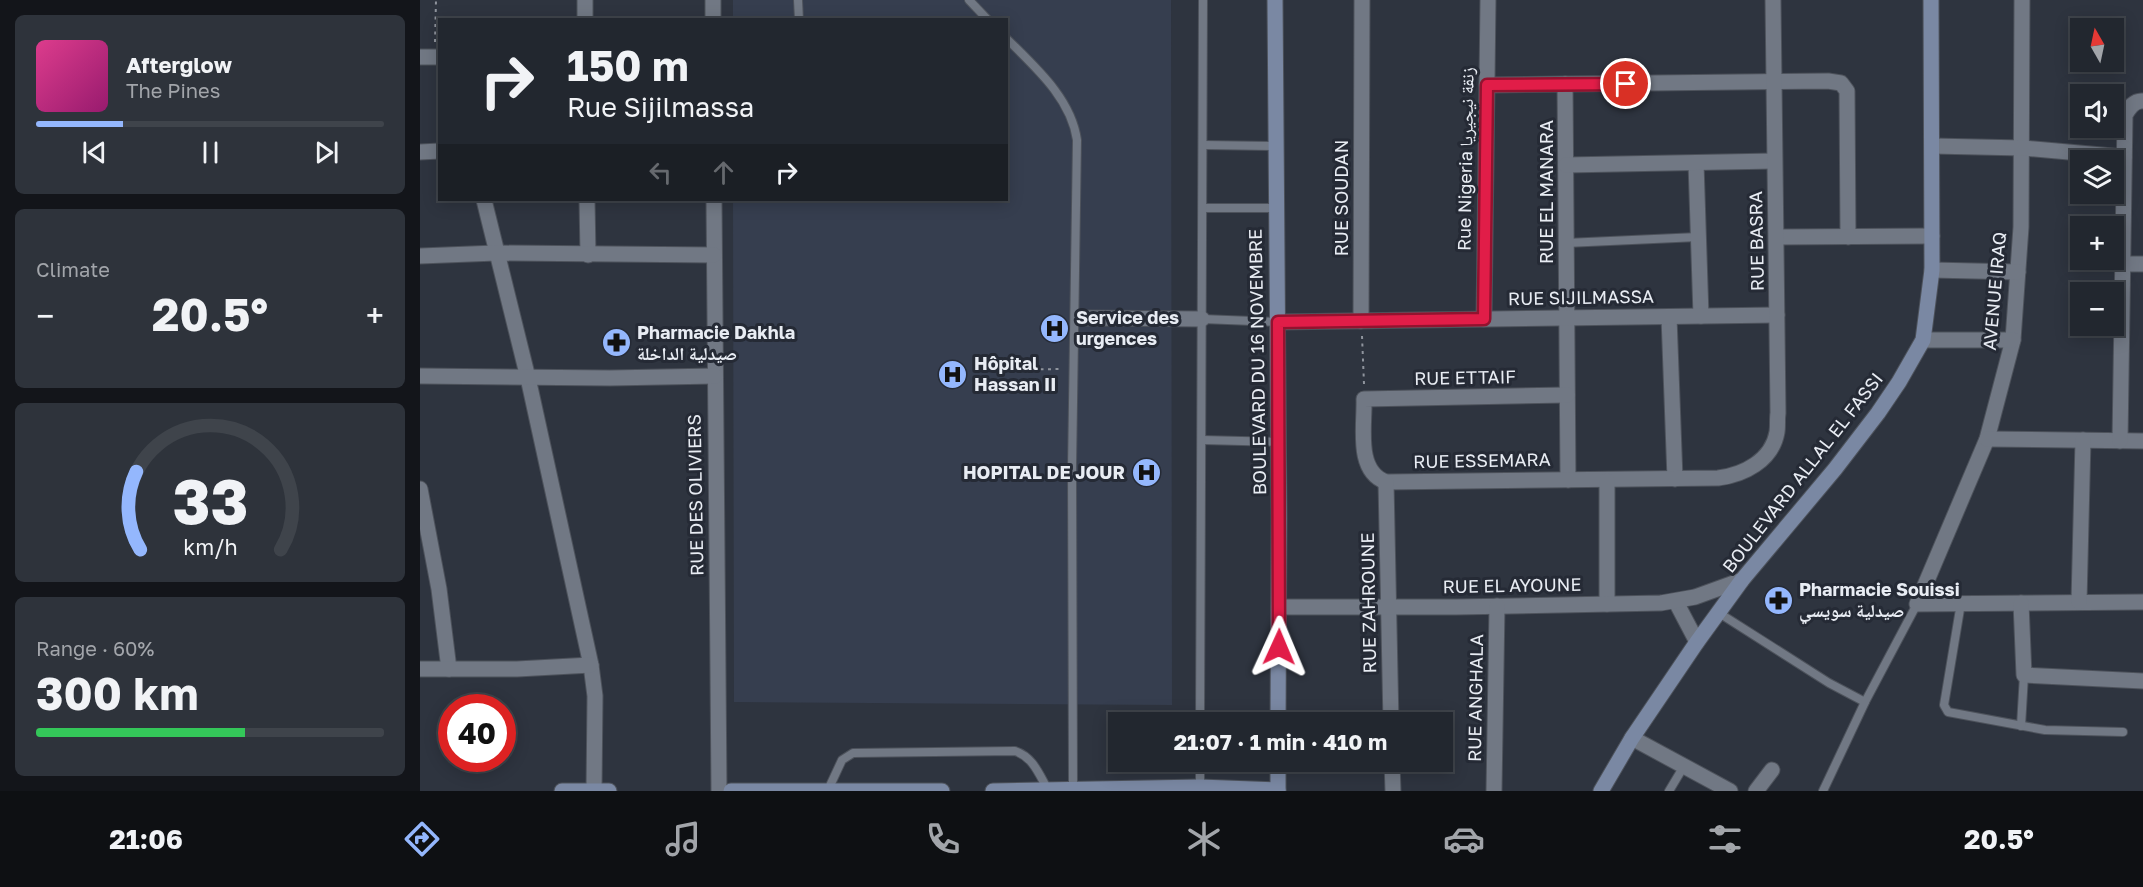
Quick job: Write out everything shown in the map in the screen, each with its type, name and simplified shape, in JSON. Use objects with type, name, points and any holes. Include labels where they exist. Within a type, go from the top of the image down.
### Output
[{"type":"street","points":[[585,0],[585,18]]},
{"type":"street","points":[[713,0],[713,18]]},
{"type":"street","name":"BOULEVARD DU 16 NOVEMBRE","points":[[1275,0],[1278,712]]},
{"type":"street","name":"RUE SOUDAN","points":[[1361,321],[1362,0]]},
{"type":"street","name":"Rue Nigeria زنقة نيجيريا","points":[[1484,319],[1488,0]]},
{"type":"street","name":"RUE BASRA","points":[[1748,470],[1768,453],[1777,433],[1777,237],[1773,0]]},
{"type":"street","name":"BOULEVARD ALLAL EL FASSI","points":[[1601,791],[1632,738],[1742,580],[1835,469],[1878,413],[1923,340],[1932,270],[1931,0]]},
{"type":"street","name":"AVENUE IRAQ","points":[[1917,604],[1987,439],[2013,340],[2023,148],[2022,0]]},
{"type":"street","points":[[1487,85],[1828,81],[1840,83],[1847,91],[1848,237]]},
{"type":"street","name":"RUE EL MANARA","points":[[1565,84],[1568,480]]},
{"type":"street","points":[[2124,157],[2125,115],[2130,106],[2143,101]]},
{"type":"street","points":[[1933,146],[2023,148],[2070,152]]},
{"type":"street","points":[[420,152],[438,152]]},
{"type":"street","points":[[1566,165],[1774,161]]},
{"type":"street","points":[[1696,163],[1701,316]]},
{"type":"street","points":[[484,201],[528,378],[591,665],[595,696],[594,791]]},
{"type":"street","points":[[587,201],[588,255]]},
{"type":"street","name":"RUE DES OLIVIERS","points":[[714,201],[719,791]]},
{"type":"street","points":[[1777,237],[1932,236]]},
{"type":"street","points":[[420,256],[496,253],[714,255]]},
{"type":"street","points":[[2124,264],[2143,264]]},
{"type":"street","points":[[1932,270],[2018,272]]},
{"type":"street","points":[[2120,441],[2123,270]]},
{"type":"street","name":"RUE SIJILMASSA","points":[[1278,322],[1777,315]]},
{"type":"street","points":[[1669,316],[1676,479]]},
{"type":"street","points":[[1086,318],[1203,319]]},
{"type":"street","points":[[1923,340],[2013,340]]},
{"type":"street","points":[[420,376],[528,378],[715,376]]},
{"type":"street","name":"RUE ETTAIF","points":[[1364,399],[1567,395]]},
{"type":"street","points":[[1364,399],[1367,461],[1372,474],[1386,482]]},
{"type":"street","points":[[1987,439],[2143,441]]},
{"type":"street","points":[[2079,603],[2083,440]]},
{"type":"street","name":"RUE ESSEMARA","points":[[1386,482],[1676,479],[1729,477],[1748,470]]},
{"type":"street","points":[[1607,481],[1607,604]]},
{"type":"street","name":"RUE ZAHROUNE","points":[[1386,482],[1391,712]]},
{"type":"street","points":[[420,489],[427,559],[449,669]]},
{"type":"street","name":"RUE EL AYOUNE","points":[[1279,607],[1676,602],[1742,580]]},
{"type":"street","points":[[1676,602],[1698,642]]},
{"type":"street","points":[[1917,604],[2143,602]]},
{"type":"street","points":[[2021,603],[2024,675],[2143,681]]},
{"type":"street","name":"RUE ANGHALA","points":[[1494,791],[1497,606]]},
{"type":"street","points":[[420,669],[517,669],[591,665]]},
{"type":"street","points":[[1632,738],[1731,791]]},
{"type":"street","points":[[1755,791],[1772,770]]},
{"type":"street","points":[[993,791],[1200,789],[1278,791],[1278,772]]},
{"type":"street","points":[[1392,772],[1393,791]]},
{"type":"street","points":[[561,791],[609,791]]},
{"type":"street","points":[[731,791],[942,791]]},
{"type":"lane","points":[[798,0],[799,18]]},
{"type":"lane","points":[[969,0],[986,18]]},
{"type":"lane","points":[[1200,712],[1203,0]]},
{"type":"lane","points":[[1008,40],[1053,88],[1075,125],[1077,140],[1073,369],[1073,789]]},
{"type":"lane","points":[[1203,145],[1276,146]]},
{"type":"lane","points":[[1203,208],[1276,208]]},
{"type":"lane","points":[[1566,243],[1698,237]]},
{"type":"lane","points":[[1203,319],[1278,322]]},
{"type":"lane","points":[[1202,440],[1278,441]]},
{"type":"lane","points":[[1961,603],[1945,709],[1952,714],[2045,730],[2123,732]]},
{"type":"lane","points":[[1823,791],[1865,702],[1917,604]]},
{"type":"lane","points":[[1719,613],[1829,683],[1865,702]]},
{"type":"lane","points":[[2021,726],[2024,675]]},
{"type":"lane","points":[[828,790],[842,760],[853,753],[1015,751],[1024,754],[1030,760],[1048,790]]},
{"type":"lane","points":[[1669,791],[1684,766]]},
{"type":"lane","points":[[1200,772],[1200,789]]},
{"type":"path","points":[[431,57],[436,0]]},
{"type":"path","points":[[1361,321],[1364,399]]},
{"type":"path","points":[[973,370],[1073,369]]},
{"type":"shaded area","name":"Hôpital Hassan II","points":[[733,0],[1171,0],[1172,705],[734,702],[733,201],[1008,201],[1008,18],[733,18]]},
{"type":"place","name":"Service des urgences","points":[[1055,328]]},
{"type":"place","name":"Pharmacie Dakhla صيدلية الداخلة","points":[[616,343]]},
{"type":"place","name":"Hôpital Hassan II","points":[[953,374]]},
{"type":"place","name":"HOPITAL DE JOUR","points":[[1146,473]]},
{"type":"place","name":"Pharmacie Souissi صيدلية سويسي","points":[[1778,600]]},
{"type":"route","points":[[1279,647],[1278,322],[1484,319],[1487,85],[1626,84]]}]
